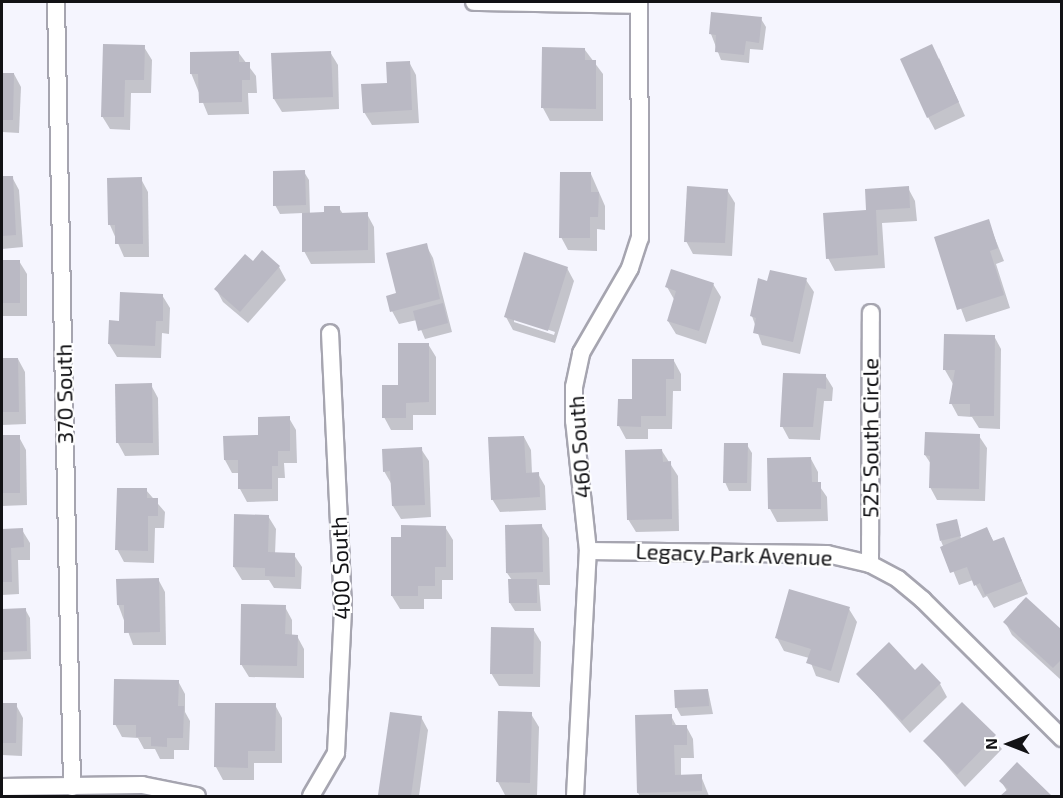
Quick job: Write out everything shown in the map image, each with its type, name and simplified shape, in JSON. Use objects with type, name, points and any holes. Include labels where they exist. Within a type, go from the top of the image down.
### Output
[{"type":"street","name":"370 South","points":[[56,2],[72,787]]},
{"type":"street","points":[[474,2],[639,3]]},
{"type":"street","name":"460 South","points":[[575,796],[588,551],[574,421],[574,387],[581,353],[630,268],[640,238],[639,3]]},
{"type":"street","name":"525 South Circle","points":[[870,564],[871,313]]},
{"type":"street","name":"400 South","points":[[311,796],[321,784],[336,753],[342,619],[330,333]]},
{"type":"street","name":"Legacy Park Avenue","points":[[588,551],[827,554],[870,564],[898,579],[923,600],[1062,738]]},
{"type":"street","points":[[2,788],[142,785],[197,796]]},
{"type":"building","points":[[711,12],[762,17],[759,43],[746,41],[744,55],[715,52],[716,35],[709,34]]},
{"type":"building","points":[[103,44],[145,45],[144,80],[125,80],[124,117],[101,117]]},
{"type":"building","points":[[932,44],[959,102],[927,118],[900,59]]},
{"type":"building","points":[[542,47],[585,48],[585,60],[596,60],[596,109],[541,108]]},
{"type":"building","points":[[239,51],[239,62],[250,62],[250,80],[242,80],[242,102],[199,103],[198,74],[190,74],[190,52]]},
{"type":"building","points":[[331,51],[333,97],[273,99],[271,53]]},
{"type":"building","points":[[410,61],[412,110],[363,113],[361,84],[387,83],[386,62]]},
{"type":"building","points":[[2,73],[14,73],[13,120],[2,120]]},
{"type":"building","points":[[305,170],[306,205],[273,206],[273,171]]},
{"type":"building","points":[[560,172],[591,172],[591,192],[599,192],[598,217],[590,217],[590,238],[559,238]]},
{"type":"building","points":[[2,176],[13,176],[16,235],[2,236]]},
{"type":"building","points":[[142,177],[143,244],[115,244],[115,225],[108,225],[107,178]]},
{"type":"building","points":[[687,186],[728,189],[725,243],[684,242]]},
{"type":"building","points":[[909,186],[910,208],[876,210],[878,255],[826,259],[823,213],[866,210],[865,189]]},
{"type":"building","points":[[324,206],[340,206],[340,213],[368,212],[368,250],[302,252],[302,213],[324,212]]},
{"type":"building","points":[[989,219],[998,248],[990,251],[1004,295],[957,310],[934,237]]},
{"type":"building","points":[[427,243],[440,299],[390,312],[386,296],[396,293],[386,253]]},
{"type":"building","points":[[262,250],[280,266],[240,312],[214,289],[245,254],[253,261]]},
{"type":"building","points":[[524,252],[568,267],[548,331],[504,317]]},
{"type":"building","points":[[2,260],[20,260],[20,303],[2,303]]},
{"type":"building","points":[[671,269],[714,283],[699,331],[667,321],[676,291],[665,287]]},
{"type":"building","points":[[770,270],[807,278],[793,342],[753,333],[756,318],[750,316],[758,278],[767,281]]},
{"type":"building","points":[[120,292],[163,294],[163,321],[156,321],[155,346],[108,344],[109,320],[119,321]]},
{"type":"building","points":[[443,303],[448,323],[418,331],[413,311]]},
{"type":"building","points":[[944,334],[995,335],[994,416],[970,416],[970,404],[949,404],[955,370],[943,370]]},
{"type":"building","points":[[398,343],[429,343],[429,402],[406,403],[406,418],[382,418],[382,385],[398,385]]},
{"type":"building","points":[[2,358],[18,358],[19,412],[2,412]]},
{"type":"building","points":[[632,359],[674,359],[674,379],[666,379],[666,416],[641,416],[641,427],[617,426],[618,399],[632,399]]},
{"type":"building","points":[[783,373],[826,374],[826,389],[817,388],[813,427],[780,427]]},
{"type":"building","points":[[152,383],[153,443],[116,443],[115,384]]},
{"type":"building","points":[[290,416],[290,451],[278,451],[278,466],[272,466],[272,489],[238,489],[238,460],[224,460],[223,436],[258,435],[258,417]]},
{"type":"building","points":[[925,432],[980,434],[979,489],[929,488],[930,456],[924,455]]},
{"type":"building","points":[[2,435],[20,435],[20,493],[2,493]]},
{"type":"building","points":[[524,436],[526,473],[539,472],[540,497],[491,500],[488,437]]},
{"type":"building","points":[[724,443],[748,443],[747,483],[723,483]]},
{"type":"building","points":[[422,447],[425,505],[392,506],[390,471],[383,472],[382,449]]},
{"type":"building","points":[[662,449],[663,462],[671,461],[672,519],[627,520],[625,450]]},
{"type":"building","points":[[811,457],[812,482],[821,482],[821,509],[768,509],[767,458]]},
{"type":"building","points":[[117,488],[147,488],[147,498],[158,498],[158,516],[148,516],[148,551],[115,550]]},
{"type":"building","points":[[234,514],[269,515],[268,552],[295,553],[295,577],[265,576],[265,568],[233,567]]},
{"type":"building","points":[[957,519],[961,536],[940,541],[936,524]]},
{"type":"building","points":[[542,524],[543,572],[506,573],[505,525]]},
{"type":"building","points":[[401,525],[446,526],[446,567],[435,567],[435,586],[418,586],[418,596],[391,596],[391,537],[401,537]]},
{"type":"building","points":[[987,527],[993,541],[1004,537],[1022,581],[985,595],[980,583],[974,586],[967,567],[950,573],[940,547]]},
{"type":"building","points":[[23,528],[24,547],[11,548],[12,582],[2,582],[2,529]]},
{"type":"building","points":[[159,578],[160,632],[124,633],[124,605],[117,605],[116,579]]},
{"type":"building","points":[[508,579],[537,579],[537,603],[509,603]]},
{"type":"building","points":[[789,589],[850,607],[831,671],[806,663],[811,649],[775,638]]},
{"type":"building","points":[[1026,597],[1062,630],[1062,659],[1053,668],[1003,622]]},
{"type":"building","points":[[241,604],[286,605],[285,634],[298,635],[297,666],[240,665]]},
{"type":"building","points":[[26,608],[27,651],[2,652],[2,609]]},
{"type":"building","points":[[491,627],[534,628],[533,674],[490,674]]},
{"type":"building","points":[[889,642],[915,670],[922,663],[941,683],[902,721],[856,674]]},
{"type":"building","points":[[114,679],[179,680],[178,706],[184,706],[183,738],[167,738],[167,747],[151,746],[151,737],[136,737],[136,725],[113,725]]},
{"type":"building","points":[[708,689],[709,706],[675,708],[674,690]]},
{"type":"building","points":[[962,702],[996,735],[957,775],[923,741]]},
{"type":"building","points":[[2,703],[17,703],[16,743],[2,743]]},
{"type":"building","points":[[215,703],[276,703],[275,751],[248,751],[248,768],[214,767]]},
{"type":"building","points":[[498,711],[532,712],[530,783],[496,782]]},
{"type":"building","points":[[390,712],[422,716],[411,796],[378,795]]},
{"type":"building","points":[[672,714],[672,725],[687,725],[687,745],[674,745],[675,775],[702,774],[702,791],[637,793],[635,715]]},
{"type":"building","points":[[1017,762],[1052,796],[1000,796],[1008,789],[999,781]]}]
